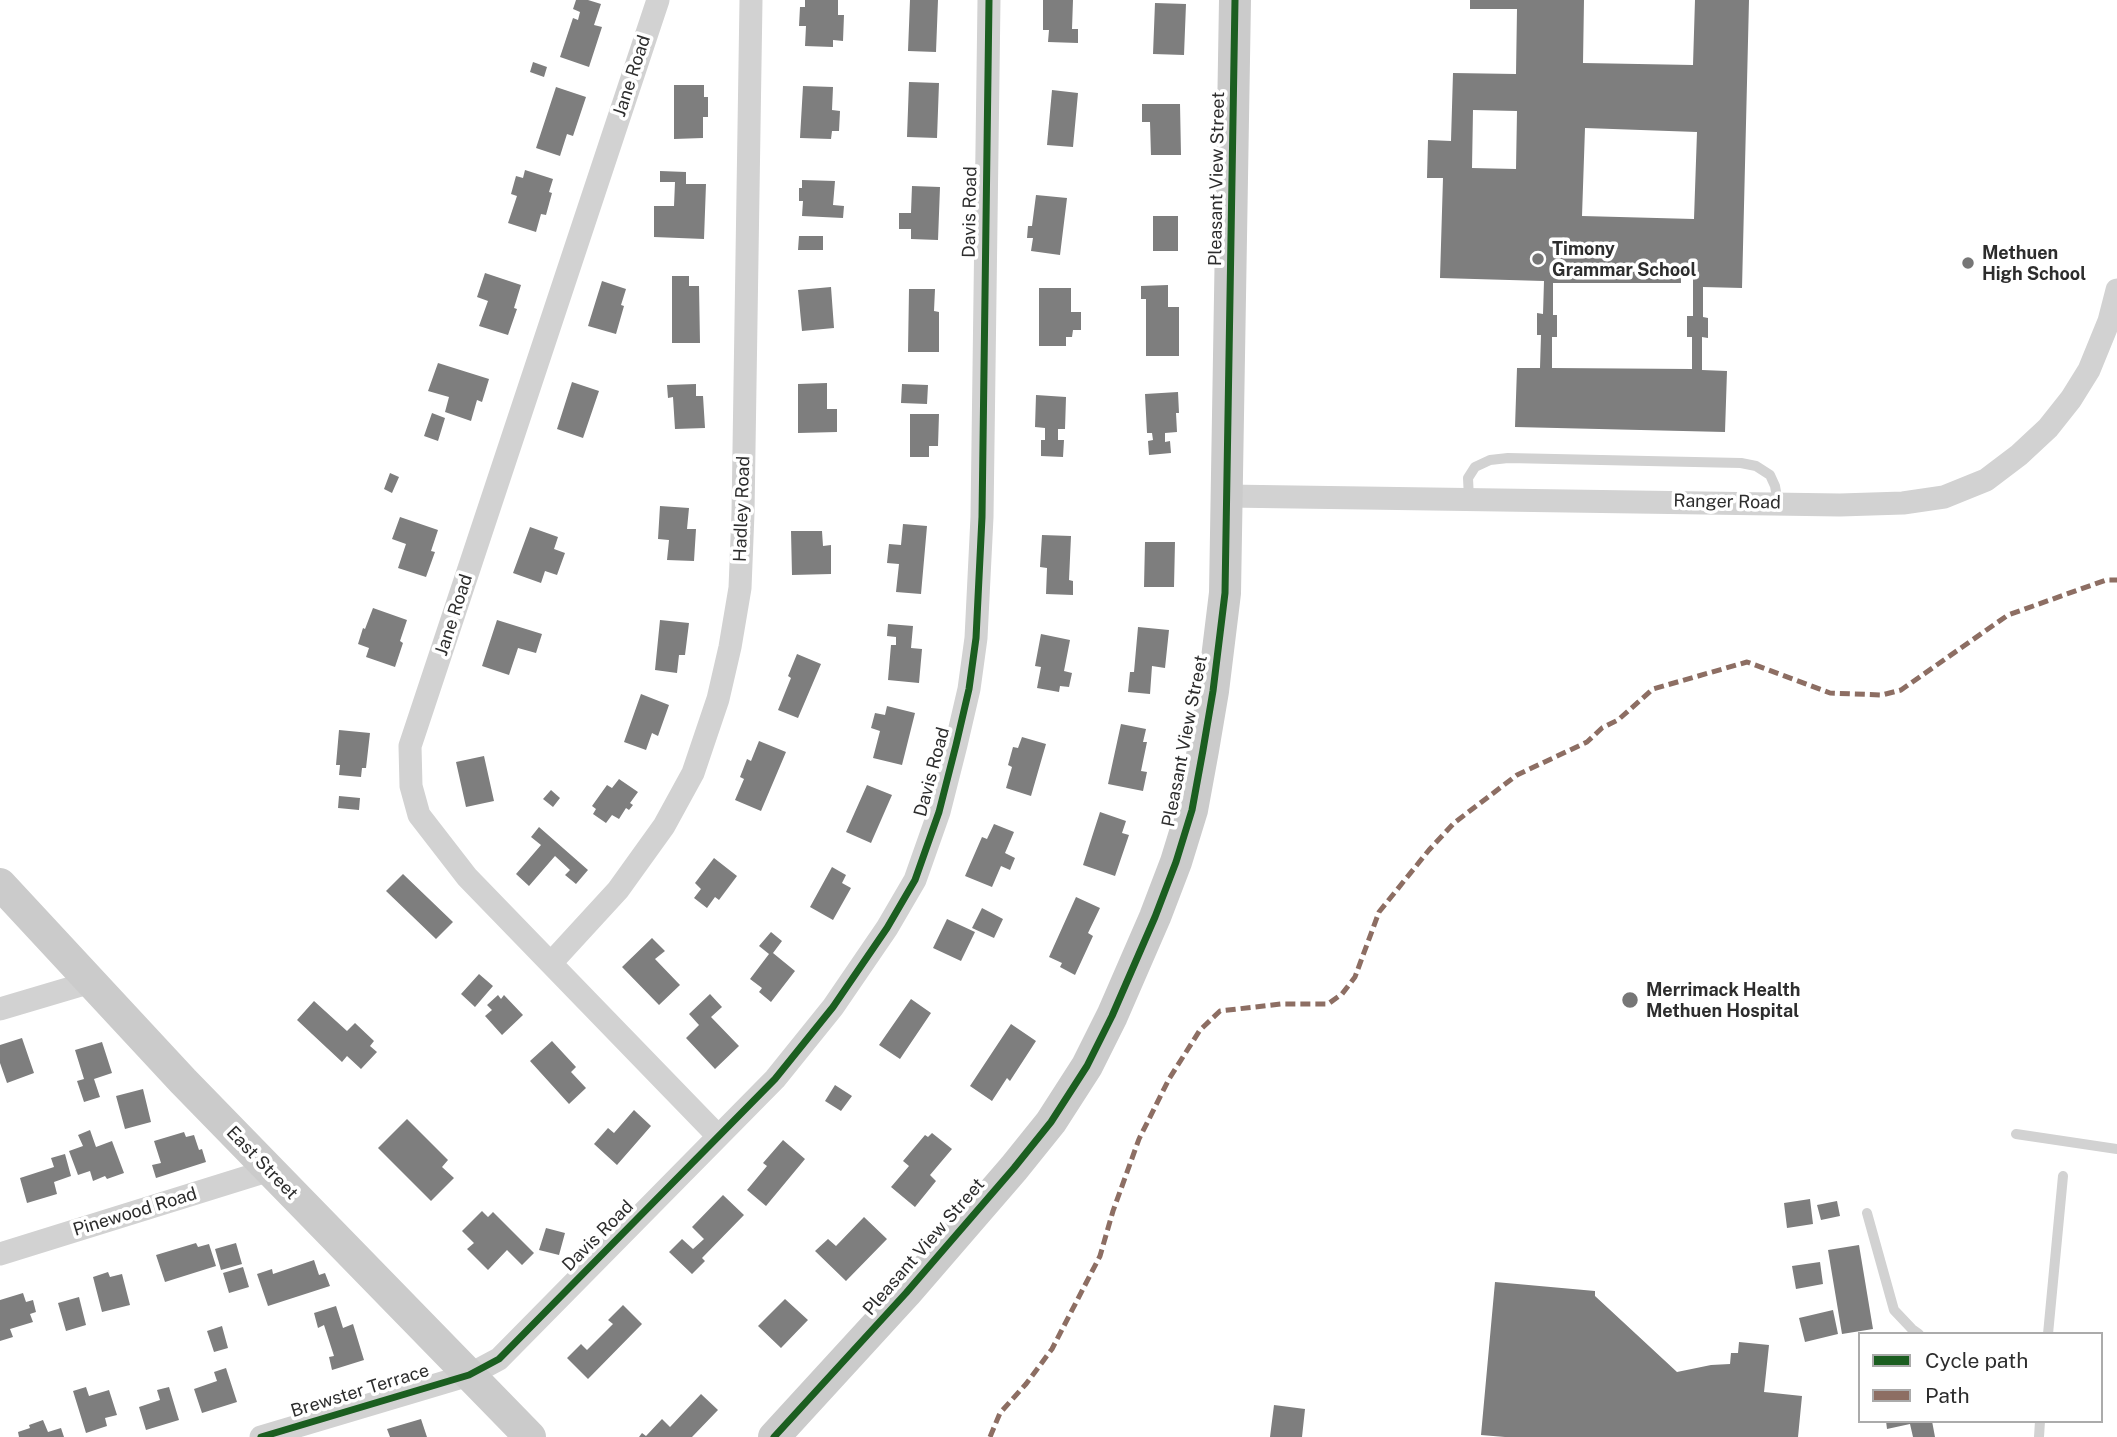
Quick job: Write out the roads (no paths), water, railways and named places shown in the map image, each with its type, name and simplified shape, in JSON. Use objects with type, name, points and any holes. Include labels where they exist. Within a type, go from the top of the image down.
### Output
[{"type":"street","name":"Jane Road","points":[[658,0],[410,746],[411,786],[419,815],[467,877],[718,1136]]},
{"type":"street","name":"Hadley Road","points":[[551,963],[618,890],[664,826],[693,772],[718,699],[730,647],[740,588],[743,513],[751,0]]},
{"type":"street","name":"Davis Road","points":[[469,1375],[499,1359],[775,1079],[833,1007],[887,928],[915,880],[939,812],[956,745],[969,689],[976,638],[982,517],[989,0]]},
{"type":"street","name":"Pleasant View Street","points":[[774,1437],[906,1293],[1051,1122],[1087,1066],[1112,1016],[1176,862],[1192,810],[1213,691],[1224,593],[1235,0]]},
{"type":"street","name":"Ranger Road","points":[[1227,496],[1840,505],[1903,503],[1944,497],[1986,480],[2048,428],[2089,370],[2109,321],[2117,290]]},
{"type":"street","name":"East Street","points":[[0,884],[270,1170],[530,1437]]},
{"type":"street","points":[[0,1009],[91,982]]},
{"type":"street","name":"Pinewood Road","points":[[0,1254],[270,1170]]},
{"type":"street","name":"Brewster Terrace","points":[[261,1437],[469,1375]]},
{"type":"lane","points":[[1469,499],[1468,478],[1475,467],[1490,460],[1508,458],[1756,466],[1770,475],[1778,503]]},
{"type":"lane","points":[[2016,1134],[2117,1149]]},
{"type":"lane","points":[[2048,1332],[2063,1175]]},
{"type":"lane","points":[[1867,1213],[1895,1310],[1916,1332]]},
{"type":"place","name":"Timony Grammar School","points":[[1538,259]]},
{"type":"place","name":"Methuen High School","points":[[1968,263]]},
{"type":"place","name":"Merrimack Health Methuen Hospital","points":[[1630,1000]]}]
